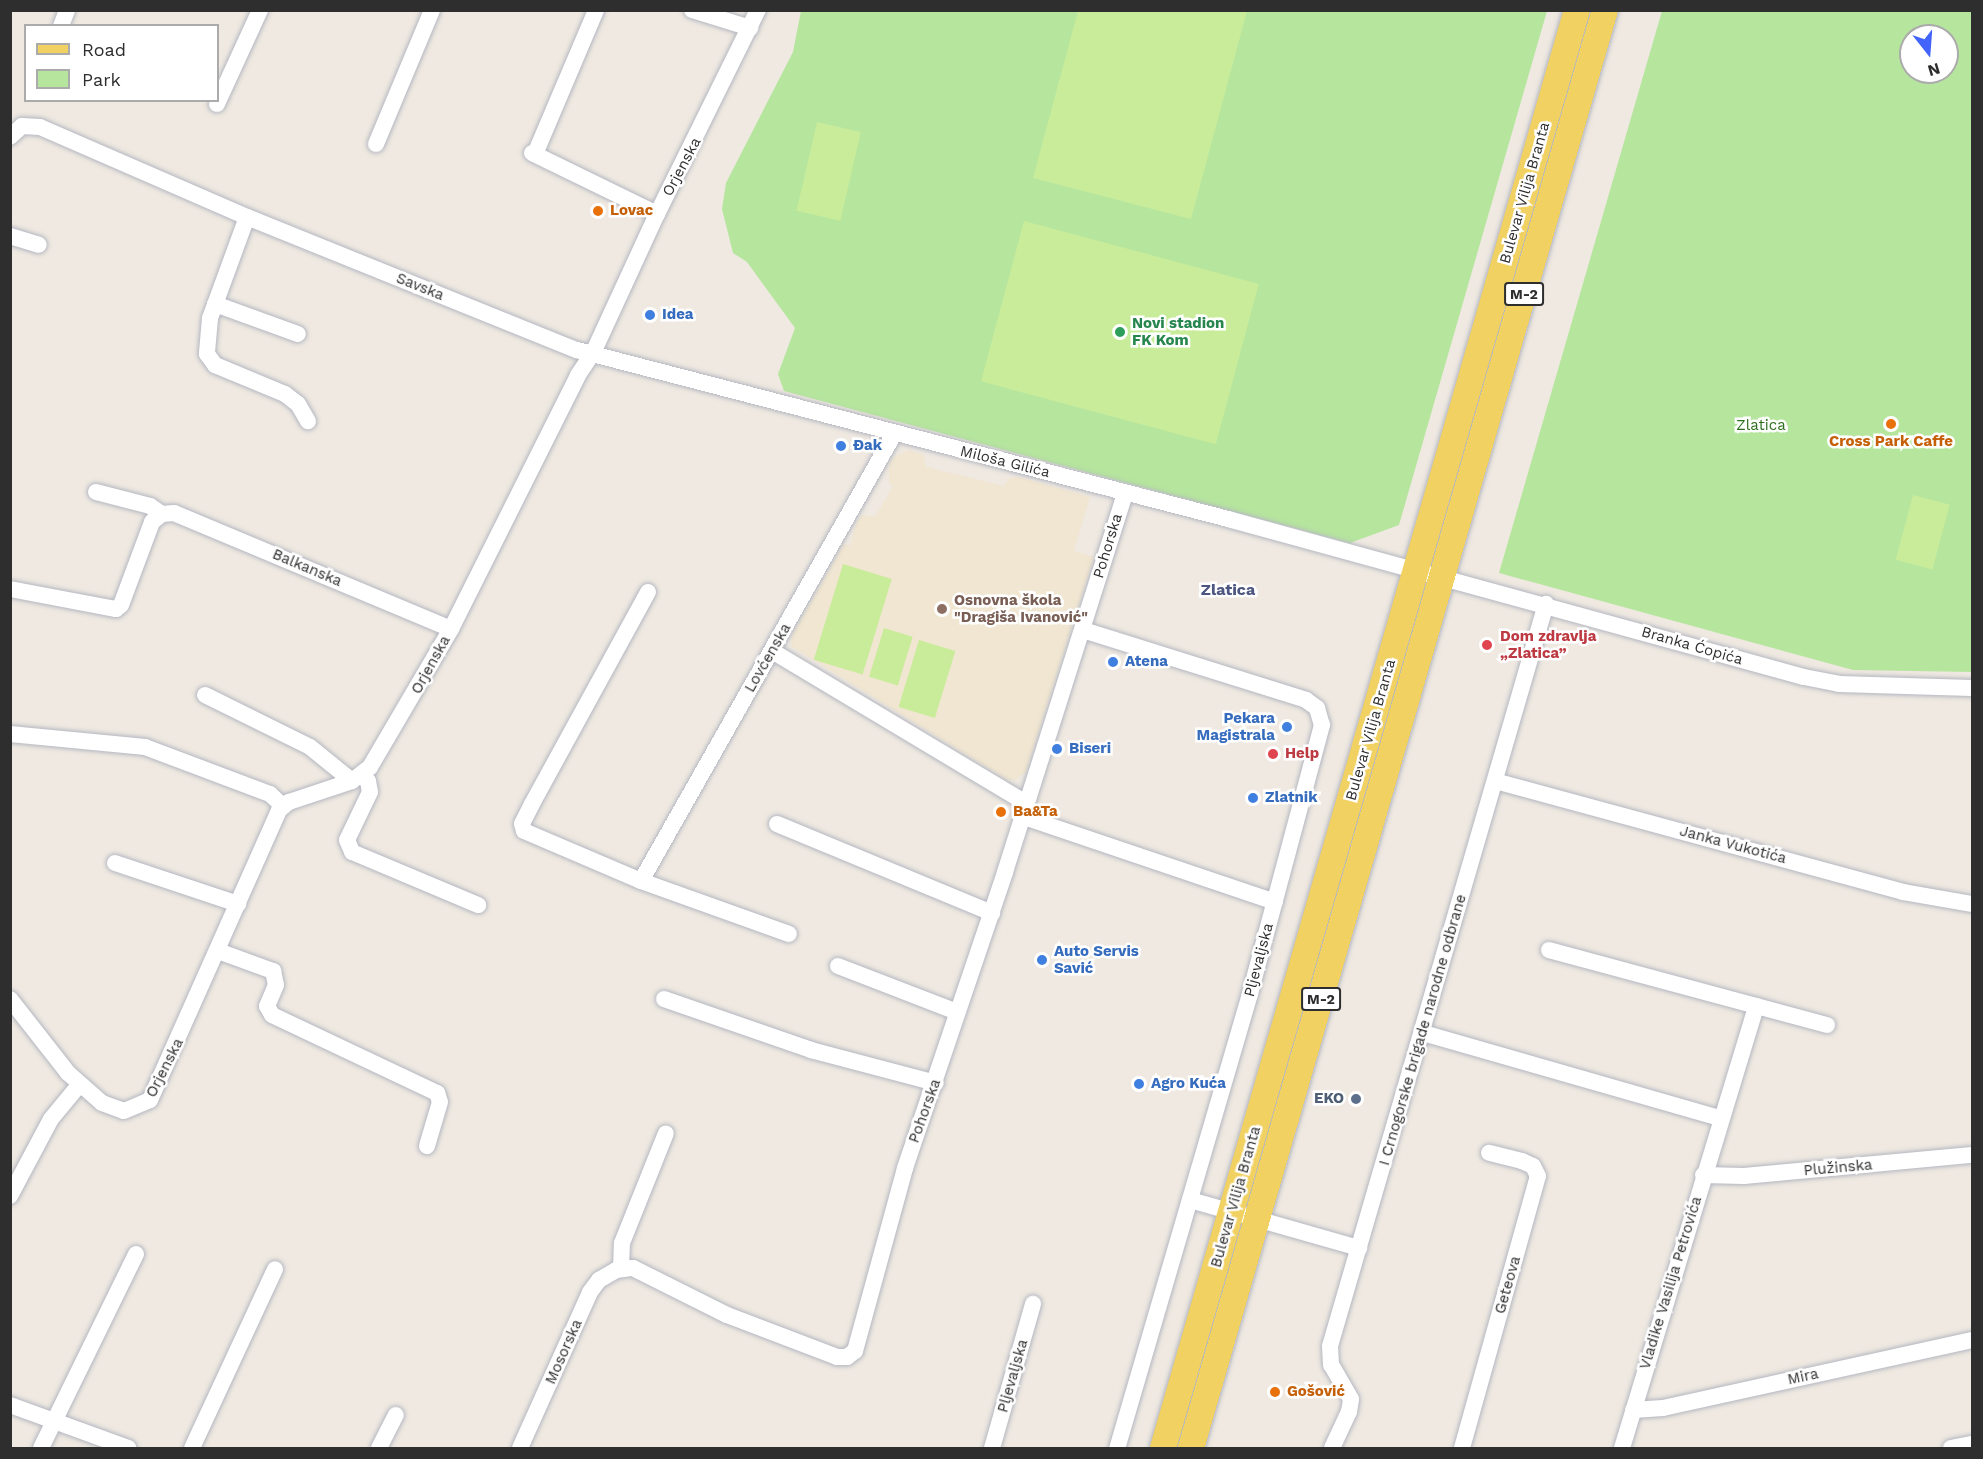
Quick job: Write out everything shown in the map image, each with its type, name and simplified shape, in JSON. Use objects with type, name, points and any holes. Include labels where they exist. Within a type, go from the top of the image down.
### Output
[{"type":"main road","name":"Bulevar Vilija Branta","points":[[1163,1449],[1577,10]]},
{"type":"main road","name":"Bulevar Vilija Branta","points":[[1191,1449],[1605,10]]},
{"type":"street","points":[[219,100],[260,10]]},
{"type":"street","points":[[376,144],[432,10]]},
{"type":"street","points":[[596,10],[533,154],[657,214]]},
{"type":"street","points":[[692,10],[750,27]]},
{"type":"street","name":"Orjenska","points":[[357,778],[387,743],[452,629],[578,375],[593,353],[657,214],[758,10]]},
{"type":"street","name":"Savska","points":[[10,137],[22,126],[40,127],[247,217],[577,350],[593,353]]},
{"type":"street","points":[[247,217],[215,304],[206,340],[210,359],[215,365],[285,394],[298,404],[308,421]]},
{"type":"street","points":[[10,236],[39,246]]},
{"type":"street","points":[[215,304],[298,334]]},
{"type":"street","name":"Miloša Gilića","points":[[593,353],[1417,571]]},
{"type":"street","name":"Lovćenska","points":[[641,881],[894,434]]},
{"type":"street","name":"Balkanska","points":[[96,492],[150,506],[162,514],[180,515],[452,629]]},
{"type":"street","name":"Pohorska","points":[[621,1269],[633,1268],[698,1302],[837,1357],[849,1356],[857,1348],[904,1168],[936,1083],[957,1012],[992,913],[1023,809],[1083,630],[1125,493]]},
{"type":"street","points":[[10,589],[116,609],[121,605],[152,522],[162,514]]},
{"type":"street","name":"Branka Ćopića","points":[[1417,571],[1839,684],[1972,688]]},
{"type":"street","points":[[648,592],[522,824],[529,835],[641,881],[789,934]]},
{"type":"street","name":"I Crnogorske brigade narodne odbrane","points":[[1332,1449],[1349,1412],[1351,1399],[1331,1365],[1329,1353],[1546,604]]},
{"type":"street","name":"Pljevaljska","points":[[1083,630],[1306,700],[1317,708],[1322,725],[1275,902],[1117,1449]]},
{"type":"street","points":[[772,651],[1023,809],[1275,902]]},
{"type":"street","points":[[206,695],[310,747],[357,778],[368,781],[370,792],[347,840],[352,852],[478,905]]},
{"type":"street","points":[[10,734],[146,747],[270,794],[283,806],[357,778]]},
{"type":"street","name":"Janka Vukotića","points":[[1495,781],[1903,892],[1972,904]]},
{"type":"street","name":"Orjenska","points":[[10,999],[79,1085],[116,1110],[131,1110],[150,1100],[283,806]]},
{"type":"street","points":[[777,824],[992,913]]},
{"type":"street","points":[[115,863],[238,904]]},
{"type":"street","points":[[1549,950],[1827,1024]]},
{"type":"street","points":[[218,951],[273,971],[276,985],[267,1006],[272,1015],[436,1093],[440,1102],[427,1146]]},
{"type":"street","points":[[838,966],[957,1012]]},
{"type":"street","points":[[664,999],[812,1050],[936,1083]]},
{"type":"street","name":"Vladike Vasilija Petrovića","points":[[1622,1449],[1720,1118],[1756,1006]]},
{"type":"street","points":[[1423,1033],[1720,1118]]},
{"type":"street","points":[[10,1196],[51,1119],[79,1085]]},
{"type":"street","points":[[621,1269],[622,1243],[666,1133]]},
{"type":"street","name":"Geteova","points":[[1462,1449],[1538,1176],[1533,1166],[1489,1153]]},
{"type":"street","name":"Plužinska","points":[[1703,1175],[1744,1176],[1972,1155]]},
{"type":"street","points":[[1190,1200],[1359,1248]]},
{"type":"street","points":[[41,1449],[136,1254]]},
{"type":"street","points":[[192,1449],[275,1269]]},
{"type":"street","name":"Mosorska","points":[[520,1449],[590,1292],[604,1276],[621,1269]]},
{"type":"street","name":"Pljevaljska","points":[[992,1449],[1033,1304]]},
{"type":"street","name":"Mira","points":[[1633,1410],[1663,1408],[1972,1340]]},
{"type":"street","points":[[10,1405],[53,1424],[120,1448]]},
{"type":"street","points":[[379,1449],[396,1415]]},
{"type":"street","points":[[1951,1449],[1972,1444]]},
{"type":"shaded area","name":"Osnovna škola \"Dragiša Ivanović\"","points":[[909,450],[924,455],[926,467],[1003,486],[1010,478],[1018,477],[1090,497],[1074,551],[1094,557],[1026,772],[1015,780],[1007,780],[791,646],[792,635],[844,544],[850,546],[857,521],[863,515],[875,517],[893,486],[889,483],[889,466],[894,457]]},
{"type":"green space","points":[[801,11],[1547,11],[1399,525],[1350,543],[784,391],[778,374],[795,328],[747,262],[733,253],[722,209],[726,183],[793,52]]},
{"type":"green space","points":[[1078,11],[1247,11],[1191,219],[1033,178]]},
{"type":"green space","name":"Zlatica","points":[[1662,11],[1972,11],[1972,672],[1853,670],[1499,573]]},
{"type":"green space","points":[[817,122],[861,132],[840,221],[797,211]]},
{"type":"green space","name":"Novi stadion FK Kom","points":[[1024,221],[1259,284],[1216,444],[981,381]]},
{"type":"green space","points":[[1913,495],[1950,505],[1932,570],[1896,560]]},
{"type":"green space","points":[[843,564],[892,579],[863,675],[814,660]]},
{"type":"green space","points":[[884,628],[913,637],[898,686],[869,677]]},
{"type":"green space","points":[[919,640],[955,651],[935,718],[899,707]]},
{"type":"place","name":"Lovac","points":[[598,211]]},
{"type":"place","name":"Idea","points":[[650,315]]},
{"type":"place","name":"Novi stadion FK Kom","points":[[1120,332]]},
{"type":"place","name":"Cross Park Caffe","points":[[1891,424]]},
{"type":"place","name":"Đak","points":[[841,446]]},
{"type":"place","name":"Osnovna škola \"Dragiša Ivanović\"","points":[[942,609]]},
{"type":"place","name":"Dom zdravlja „Zlatica”","points":[[1487,645]]},
{"type":"place","name":"Atena","points":[[1113,662]]},
{"type":"place","name":"Pekara Magistrala","points":[[1287,727]]},
{"type":"place","name":"Biseri","points":[[1057,749]]},
{"type":"place","name":"Help","points":[[1273,754]]},
{"type":"place","name":"Zlatnik","points":[[1253,798]]},
{"type":"place","name":"Ba&Ta","points":[[1001,812]]},
{"type":"place","name":"Auto Servis Savić","points":[[1042,960]]},
{"type":"place","name":"Agro Kuća","points":[[1139,1084]]},
{"type":"place","name":"EKO","points":[[1356,1099]]},
{"type":"place","name":"Gošović","points":[[1275,1392]]},
{"type":"district","name":"Zlatica","points":[[1228,590]]}]
